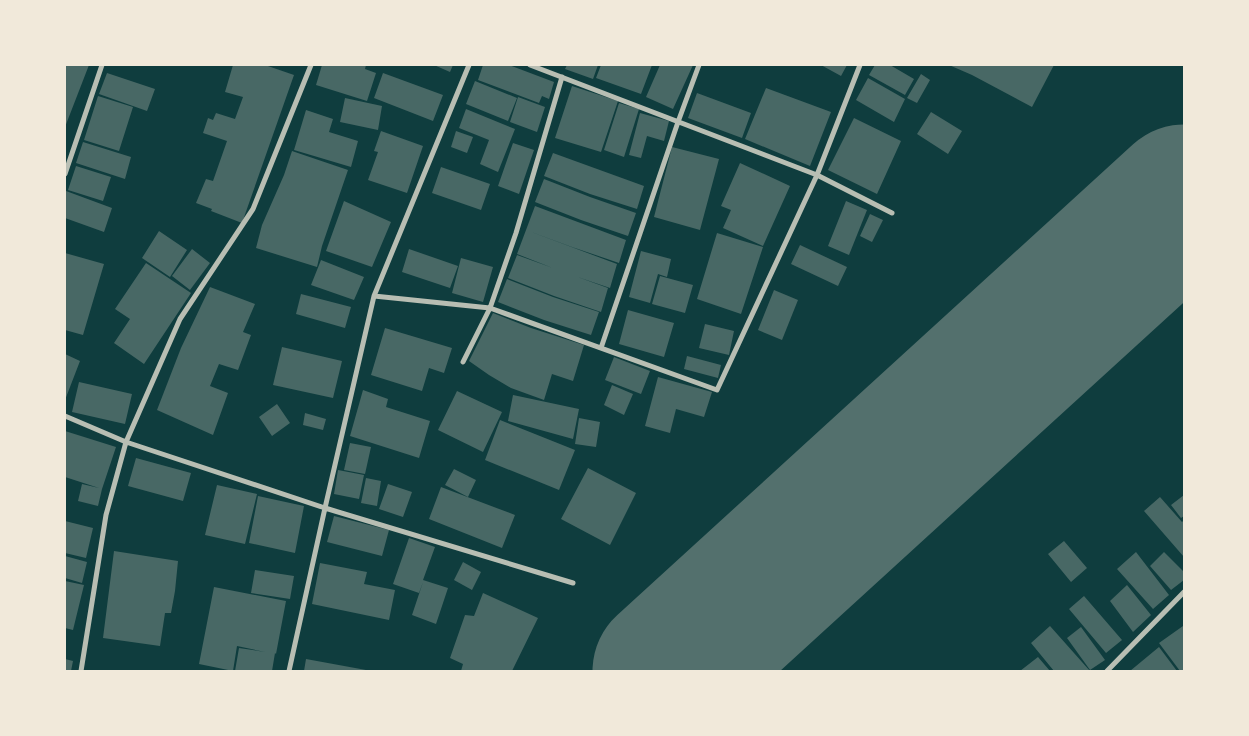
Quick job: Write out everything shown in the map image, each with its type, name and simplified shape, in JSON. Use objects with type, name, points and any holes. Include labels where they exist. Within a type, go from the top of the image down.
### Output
[{"type":"street","points":[[65,174],[102,65]]},
{"type":"street","points":[[82,671],[106,515],[126,442],[180,319],[253,209],[311,65]]},
{"type":"street","points":[[288,671],[374,296],[468,65]]},
{"type":"street","points":[[530,65],[817,175],[892,214]]},
{"type":"street","points":[[601,348],[699,65]]},
{"type":"street","points":[[374,296],[490,308],[717,390],[817,175],[860,65]]},
{"type":"street","points":[[463,362],[490,308],[516,233],[562,77]]},
{"type":"street","points":[[65,416],[126,442],[324,508],[573,583]]},
{"type":"street","points":[[1107,671],[1184,592]]},
{"type":"building","points":[[65,65],[89,65],[65,127]]},
{"type":"building","points":[[233,65],[265,65],[294,75],[242,223],[196,203],[206,179],[213,181],[227,141],[203,133],[208,118],[213,120],[216,113],[235,119],[243,97],[225,92]]},
{"type":"building","points":[[322,65],[366,65],[365,69],[376,73],[367,101],[316,85]]},
{"type":"building","points":[[434,65],[453,65],[450,72]]},
{"type":"building","points":[[483,65],[509,65],[554,82],[549,99],[542,96],[539,103],[478,80]]},
{"type":"building","points":[[567,65],[598,65],[593,79],[565,69]]},
{"type":"building","points":[[601,65],[652,65],[641,94],[596,78]]},
{"type":"building","points":[[660,65],[693,65],[673,109],[646,97]]},
{"type":"building","points":[[821,65],[847,65],[841,76]]},
{"type":"building","points":[[875,65],[890,65],[914,79],[905,95],[869,75]]},
{"type":"building","points":[[949,65],[1054,65],[1032,107]]},
{"type":"building","points":[[107,73],[155,89],[147,111],[99,94]]},
{"type":"building","points":[[383,73],[443,95],[433,121],[374,98]]},
{"type":"building","points":[[921,74],[930,80],[917,103],[907,98]]},
{"type":"building","points":[[868,78],[905,99],[894,122],[856,100]]},
{"type":"building","points":[[475,81],[517,98],[508,121],[466,104]]},
{"type":"building","points":[[572,86],[618,101],[601,152],[555,138]]},
{"type":"building","points":[[766,88],[831,112],[810,166],[745,139]]},
{"type":"building","points":[[697,93],[751,113],[742,138],[688,118]]},
{"type":"building","points":[[98,96],[133,107],[119,151],[84,140]]},
{"type":"building","points":[[518,97],[545,107],[537,132],[510,122]]},
{"type":"building","points":[[345,98],[382,106],[378,130],[340,122]]},
{"type":"building","points":[[619,103],[639,109],[624,157],[604,150]]},
{"type":"building","points":[[466,109],[515,129],[498,172],[480,164],[489,140],[459,128]]},
{"type":"building","points":[[306,110],[333,119],[329,132],[358,141],[351,167],[294,150]]},
{"type":"building","points":[[931,112],[962,131],[948,154],[917,134]]},
{"type":"building","points":[[640,113],[669,121],[664,141],[647,136],[641,158],[629,155]]},
{"type":"building","points":[[854,118],[901,141],[877,194],[828,170]]},
{"type":"building","points":[[381,131],[423,146],[407,193],[368,180],[378,152],[374,151]]},
{"type":"building","points":[[456,131],[473,137],[467,153],[451,147]]},
{"type":"building","points":[[83,142],[131,157],[125,179],[76,163]]},
{"type":"building","points":[[513,143],[534,150],[519,194],[498,186]]},
{"type":"building","points":[[672,147],[719,159],[700,230],[654,217]]},
{"type":"building","points":[[292,151],[348,170],[322,246],[317,267],[256,248],[262,225],[284,175]]},
{"type":"building","points":[[553,153],[644,186],[637,209],[590,194],[544,176]]},
{"type":"building","points":[[740,163],[790,186],[763,246],[723,228],[731,210],[721,206]]},
{"type":"building","points":[[76,166],[111,177],[103,201],[68,190]]},
{"type":"building","points":[[441,167],[490,184],[481,210],[432,193]]},
{"type":"building","points":[[544,179],[636,213],[628,236],[535,202]]},
{"type":"building","points":[[66,191],[112,208],[104,232],[65,218]]},
{"type":"building","points":[[344,201],[391,222],[372,267],[326,251]]},
{"type":"building","points":[[846,201],[867,210],[849,255],[828,246]]},
{"type":"building","points":[[535,206],[626,240],[619,263],[526,230]]},
{"type":"building","points":[[870,214],[883,220],[872,242],[860,236]]},
{"type":"building","points":[[526,230],[617,264],[610,288],[517,254]]},
{"type":"building","points":[[159,231],[187,250],[170,277],[142,258]]},
{"type":"building","points":[[717,233],[763,247],[741,314],[697,299]]},
{"type":"building","points":[[800,245],[847,267],[838,286],[791,264]]},
{"type":"building","points":[[192,249],[210,263],[190,290],[172,276]]},
{"type":"building","points":[[409,249],[458,266],[450,288],[402,272]]},
{"type":"building","points":[[641,251],[671,259],[667,277],[658,274],[650,303],[629,297]]},
{"type":"building","points":[[65,253],[104,264],[83,335],[65,330]]},
{"type":"building","points":[[517,255],[608,288],[601,312],[508,278]]},
{"type":"building","points":[[461,258],[493,267],[483,302],[452,293]]},
{"type":"building","points":[[321,260],[364,277],[354,300],[311,285]]},
{"type":"building","points":[[146,263],[191,293],[144,364],[114,343],[130,319],[115,309]]},
{"type":"building","points":[[660,276],[693,285],[685,313],[652,304]]},
{"type":"building","points":[[507,279],[599,312],[591,335],[544,320],[498,302]]},
{"type":"building","points":[[210,287],[255,304],[243,332],[251,335],[238,370],[219,364],[210,386],[228,393],[213,435],[157,410],[181,348]]},
{"type":"building","points":[[774,290],[798,300],[782,340],[758,330]]},
{"type":"building","points":[[301,294],[351,307],[345,328],[296,314]]},
{"type":"building","points":[[628,310],[674,323],[664,357],[619,344]]},
{"type":"building","points":[[493,313],[531,328],[584,345],[573,381],[552,374],[544,400],[511,388],[469,361]]},
{"type":"building","points":[[705,324],[734,331],[729,355],[699,348]]},
{"type":"building","points":[[385,328],[452,348],[444,373],[429,368],[422,391],[371,375]]},
{"type":"building","points":[[282,347],[342,361],[333,398],[273,385]]},
{"type":"building","points":[[65,354],[80,361],[65,400]]},
{"type":"building","points":[[687,356],[721,365],[718,378],[684,369]]},
{"type":"building","points":[[614,357],[650,371],[641,394],[605,380]]},
{"type":"building","points":[[658,377],[712,392],[704,417],[676,409],[670,433],[645,426]]},
{"type":"building","points":[[79,382],[132,394],[125,424],[72,412]]},
{"type":"building","points":[[612,385],[633,394],[624,415],[604,405]]},
{"type":"building","points":[[363,390],[388,399],[386,407],[430,421],[419,458],[350,436]]},
{"type":"building","points":[[457,391],[502,412],[483,452],[438,430]]},
{"type":"building","points":[[513,395],[579,409],[573,439],[508,421]]},
{"type":"building","points":[[277,404],[290,423],[272,436],[259,417]]},
{"type":"building","points":[[305,413],[326,419],[323,430],[303,425]]},
{"type":"building","points":[[579,418],[600,422],[596,447],[575,444]]},
{"type":"building","points":[[500,420],[575,450],[559,490],[485,460]]},
{"type":"building","points":[[65,431],[116,447],[98,506],[78,501],[82,484],[99,488],[65,477]]},
{"type":"building","points":[[350,443],[371,447],[365,474],[344,470]]},
{"type":"building","points":[[136,458],[191,473],[183,501],[128,486]]},
{"type":"building","points":[[588,468],[636,493],[610,545],[561,519]]},
{"type":"building","points":[[454,469],[476,480],[468,497],[445,485]]},
{"type":"building","points":[[338,470],[364,475],[359,499],[334,494]]},
{"type":"building","points":[[366,478],[381,481],[377,506],[361,503]]},
{"type":"building","points":[[388,484],[412,492],[403,517],[379,509]]},
{"type":"building","points":[[217,485],[257,494],[245,544],[205,535]]},
{"type":"building","points":[[441,487],[515,515],[502,548],[429,519]]},
{"type":"building","points":[[1184,495],[1184,516],[1181,518],[1171,505]]},
{"type":"building","points":[[258,496],[304,506],[295,553],[249,543]]},
{"type":"building","points":[[1160,497],[1182,522],[1184,520],[1184,557],[1144,511]]},
{"type":"building","points":[[334,516],[389,530],[382,556],[327,542]]},
{"type":"building","points":[[65,521],[93,528],[86,558],[65,553]]},
{"type":"building","points":[[409,538],[435,547],[423,580],[448,588],[436,624],[412,615],[423,582],[419,593],[393,584]]},
{"type":"building","points":[[1064,541],[1087,568],[1071,582],[1048,554]]},
{"type":"building","points":[[114,551],[178,561],[171,613],[165,613],[160,646],[103,638]]},
{"type":"building","points":[[1136,552],[1169,595],[1153,609],[1117,569]]},
{"type":"building","points":[[1164,552],[1184,572],[1184,580],[1171,590],[1150,566]]},
{"type":"building","points":[[65,556],[87,562],[82,583],[65,578]]},
{"type":"building","points":[[463,562],[481,572],[472,590],[454,580]]},
{"type":"building","points":[[320,563],[367,572],[364,584],[395,590],[389,620],[312,604]]},
{"type":"building","points":[[255,570],[294,576],[290,599],[251,593]]},
{"type":"building","points":[[65,581],[84,585],[73,630],[65,628]]},
{"type":"building","points":[[1127,585],[1151,615],[1133,632],[1110,601]]},
{"type":"building","points":[[214,587],[286,601],[272,671],[235,671],[239,648],[265,652],[237,646],[233,671],[199,664]]},
{"type":"building","points":[[483,593],[538,618],[512,671],[461,671],[463,664],[450,658],[465,615],[474,616]]},
{"type":"building","points":[[1084,596],[1122,640],[1106,653],[1069,609]]},
{"type":"building","points":[[1050,626],[1090,671],[1054,671],[1031,643]]},
{"type":"building","points":[[1183,626],[1184,671],[1180,671],[1159,643]]},
{"type":"building","points":[[1081,627],[1105,660],[1090,670],[1067,638]]},
{"type":"building","points":[[1159,647],[1177,671],[1130,671]]},
{"type":"building","points":[[1038,657],[1050,671],[1020,671]]},
{"type":"building","points":[[65,659],[73,661],[71,671],[65,671]]},
{"type":"building","points":[[306,659],[366,670],[366,671],[304,671]]},
{"type":"runway","points":[[668,671],[1184,200]]}]
